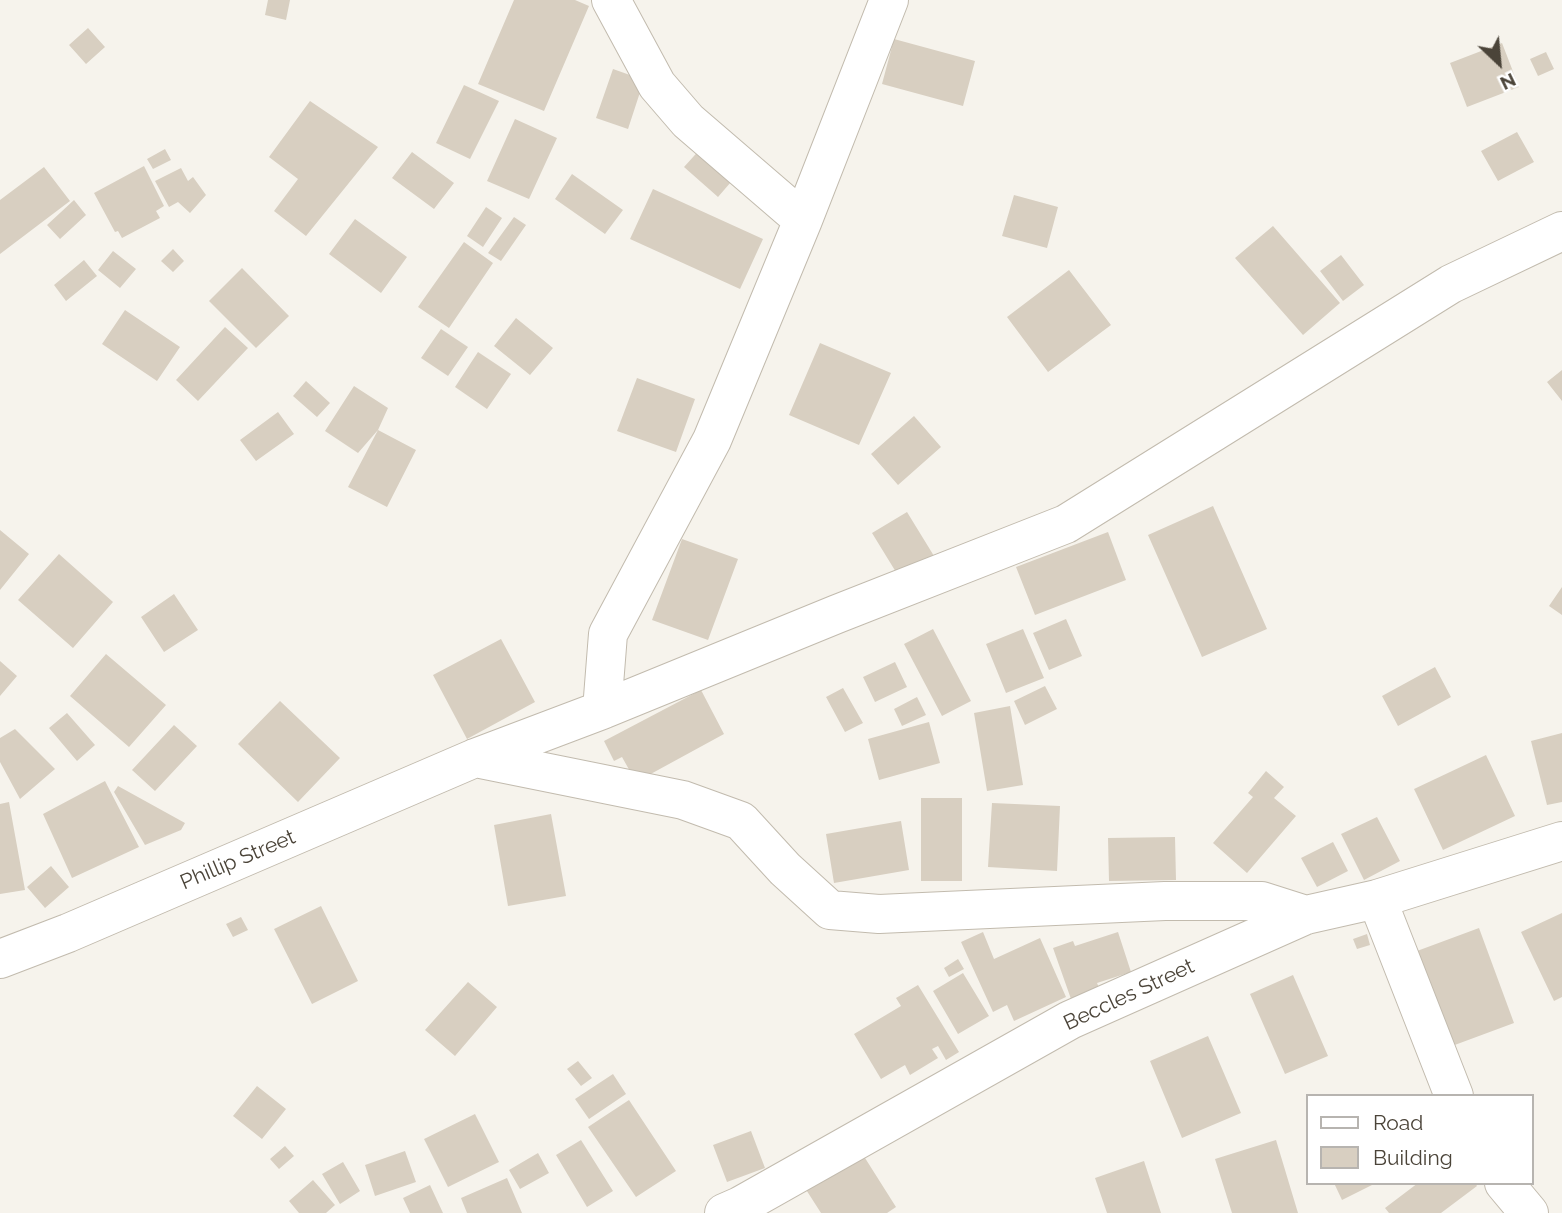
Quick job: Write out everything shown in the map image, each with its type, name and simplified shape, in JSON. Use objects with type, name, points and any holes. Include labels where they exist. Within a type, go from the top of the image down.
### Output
[{"type":"street","points":[[611,0],[657,85],[688,121],[803,220]]},
{"type":"street","points":[[602,710],[608,634],[712,440],[803,220],[889,0]]},
{"type":"street","name":"Phillip Street","points":[[0,959],[68,933],[475,758],[602,710],[1066,524],[1451,284],[1562,231]]},
{"type":"street","points":[[475,758],[682,800],[741,821],[785,869],[830,910],[879,914],[1165,901],[1262,901],[1306,915]]},
{"type":"street","name":"Beccles Street","points":[[724,1213],[1070,1020],[1306,915],[1377,899],[1562,841]]},
{"type":"street","points":[[1377,899],[1453,1094]]},
{"type":"street","points":[[1506,1185],[1529,1213]]},
{"type":"building","points":[[268,0],[290,0],[286,20],[265,15]]},
{"type":"building","points":[[514,0],[575,0],[589,6],[544,111],[478,84]]},
{"type":"building","points":[[88,28],[105,47],[86,64],[69,45]]},
{"type":"building","points":[[894,39],[975,61],[963,106],[882,84]]},
{"type":"building","points":[[1502,43],[1519,87],[1467,107],[1450,63]]},
{"type":"building","points":[[1546,52],[1554,69],[1538,76],[1530,59]]},
{"type":"building","points":[[613,69],[644,80],[628,129],[596,118]]},
{"type":"building","points":[[464,85],[499,101],[470,159],[436,143]]},
{"type":"building","points":[[310,101],[378,147],[306,236],[274,211],[298,179],[269,157]]},
{"type":"building","points":[[515,119],[557,138],[529,199],[487,181]]},
{"type":"building","points":[[1517,132],[1534,162],[1498,181],[1481,151]]},
{"type":"building","points":[[703,146],[737,175],[718,197],[684,167]]},
{"type":"building","points":[[165,149],[171,160],[153,169],[147,159]]},
{"type":"building","points":[[412,152],[454,183],[434,209],[392,178]]},
{"type":"building","points":[[144,166],[164,206],[156,211],[160,218],[122,238],[118,231],[115,232],[94,193]]},
{"type":"building","points":[[44,167],[70,201],[0,254],[0,200]]},
{"type":"building","points":[[181,168],[188,181],[193,177],[206,195],[190,213],[178,202],[169,207],[155,181]]},
{"type":"building","points":[[572,174],[623,210],[605,234],[555,199]]},
{"type":"building","points":[[653,189],[763,239],[740,289],[630,239]]},
{"type":"building","points":[[1014,195],[1058,207],[1047,248],[1002,236]]},
{"type":"building","points":[[74,200],[86,215],[60,239],[47,225]]},
{"type":"building","points":[[486,207],[502,218],[483,247],[467,236]]},
{"type":"building","points":[[514,217],[526,225],[501,261],[488,253]]},
{"type":"building","points":[[355,219],[407,257],[381,293],[329,254]]},
{"type":"building","points":[[1273,226],[1340,303],[1303,335],[1235,258]]},
{"type":"building","points":[[464,242],[493,263],[449,328],[418,307]]},
{"type":"building","points":[[173,249],[184,261],[173,272],[161,261]]},
{"type":"building","points":[[113,251],[136,269],[120,288],[98,270]]},
{"type":"building","points":[[1341,255],[1364,285],[1343,301],[1320,271]]},
{"type":"building","points":[[84,260],[97,276],[66,301],[54,285]]},
{"type":"building","points":[[242,268],[289,316],[256,348],[209,301]]},
{"type":"building","points":[[1069,270],[1111,325],[1048,372],[1007,317]]},
{"type":"building","points":[[125,310],[180,347],[157,381],[102,344]]},
{"type":"building","points":[[516,318],[553,348],[530,375],[494,346]]},
{"type":"building","points":[[225,327],[248,348],[198,401],[176,380]]},
{"type":"building","points":[[441,329],[468,347],[448,376],[421,358]]},
{"type":"building","points":[[820,343],[891,373],[859,445],[789,415]]},
{"type":"building","points":[[478,352],[511,374],[487,409],[455,387]]},
{"type":"building","points":[[1562,370],[1562,401],[1547,382]]},
{"type":"building","points":[[637,378],[695,399],[676,452],[617,431]]},
{"type":"building","points":[[306,381],[330,403],[317,417],[293,396]]},
{"type":"building","points":[[354,386],[388,408],[378,430],[358,453],[325,431]]},
{"type":"building","points":[[278,412],[294,434],[256,461],[240,440]]},
{"type":"building","points":[[914,416],[941,447],[898,485],[871,454]]},
{"type":"building","points":[[378,430],[416,450],[387,507],[348,487]]},
{"type":"building","points":[[1213,506],[1267,629],[1202,657],[1148,535]]},
{"type":"building","points":[[907,512],[934,556],[899,577],[872,533]]},
{"type":"building","points":[[0,530],[29,554],[0,590]]},
{"type":"building","points":[[1108,532],[1126,580],[1035,615],[1016,567]]},
{"type":"building","points":[[682,539],[738,559],[708,640],[652,620]]},
{"type":"building","points":[[59,554],[113,602],[73,648],[18,600]]},
{"type":"building","points":[[1562,587],[1562,615],[1549,606]]},
{"type":"building","points":[[174,594],[198,630],[164,652],[141,617]]},
{"type":"building","points":[[1066,619],[1082,656],[1049,670],[1033,633]]},
{"type":"building","points":[[933,629],[971,701],[942,716],[904,644]]},
{"type":"building","points":[[1023,629],[1044,678],[1006,693],[986,644]]},
{"type":"building","points":[[501,639],[535,702],[467,739],[433,675]]},
{"type":"building","points":[[106,654],[166,705],[129,747],[70,696]]},
{"type":"building","points":[[0,661],[17,676],[0,696]]},
{"type":"building","points":[[895,662],[907,687],[875,702],[863,677]]},
{"type":"building","points":[[1435,667],[1451,697],[1398,726],[1382,696]]},
{"type":"building","points":[[1045,686],[1057,709],[1025,725],[1014,701]]},
{"type":"building","points":[[843,688],[863,723],[845,732],[826,697]]},
{"type":"building","points":[[701,690],[724,734],[636,782],[622,757],[614,761],[604,741]]},
{"type":"building","points":[[917,697],[926,715],[902,726],[894,709]]},
{"type":"building","points":[[280,701],[340,758],[298,802],[238,744]]},
{"type":"building","points":[[1010,706],[1023,785],[987,791],[974,713]]},
{"type":"building","points":[[67,713],[95,745],[77,761],[49,728]]},
{"type":"building","points":[[929,722],[940,763],[879,780],[868,739]]},
{"type":"building","points":[[174,725],[197,746],[155,791],[132,770]]},
{"type":"building","points":[[15,729],[55,769],[20,799],[0,762],[0,738]]},
{"type":"building","points":[[1562,733],[1562,802],[1547,805],[1531,741]]},
{"type":"building","points":[[1486,755],[1515,816],[1443,850],[1414,789]]},
{"type":"building","points":[[1266,771],[1284,787],[1274,798],[1296,816],[1247,873],[1213,843],[1253,797],[1248,793]]},
{"type":"building","points":[[105,781],[139,847],[72,878],[43,814]]},
{"type":"building","points":[[118,786],[185,823],[181,830],[145,845],[114,792]]},
{"type":"building","points":[[921,798],[962,798],[962,881],[921,881]]},
{"type":"building","points":[[9,802],[25,890],[0,894],[0,804]]},
{"type":"building","points":[[992,803],[1060,806],[1057,871],[988,867]]},
{"type":"building","points":[[551,814],[566,896],[508,906],[494,825]]},
{"type":"building","points":[[1377,817],[1400,861],[1364,880],[1341,834]]},
{"type":"building","points":[[901,821],[909,870],[834,883],[826,834]]},
{"type":"building","points":[[1175,837],[1176,880],[1109,881],[1108,838]]},
{"type":"building","points":[[1333,842],[1348,871],[1317,887],[1301,858]]},
{"type":"building","points":[[51,866],[69,887],[45,908],[27,887]]},
{"type":"building","points":[[321,906],[358,981],[312,1004],[274,929]]},
{"type":"building","points":[[1562,913],[1562,997],[1554,1001],[1521,932]]},
{"type":"building","points":[[241,917],[248,930],[233,937],[226,924]]},
{"type":"building","points":[[1479,928],[1514,1023],[1452,1046],[1417,951]]},
{"type":"building","points":[[983,932],[994,959],[1040,938],[1066,997],[1014,1021],[1007,1005],[993,1012],[961,942]]},
{"type":"building","points":[[1118,932],[1131,972],[1097,983],[1100,990],[1071,999],[1053,948],[1073,941],[1075,946]]},
{"type":"building","points":[[1367,934],[1370,945],[1357,949],[1353,939]]},
{"type":"building","points":[[958,959],[964,969],[949,977],[944,968]]},
{"type":"building","points":[[963,973],[989,1016],[958,1034],[933,991]]},
{"type":"building","points":[[1293,975],[1328,1056],[1285,1074],[1250,994]]},
{"type":"building","points":[[468,982],[497,1007],[455,1056],[425,1030]]},
{"type":"building","points":[[918,985],[959,1052],[946,1060],[938,1046],[932,1049],[938,1058],[910,1075],[905,1065],[881,1079],[854,1034],[901,1006],[896,998]]},
{"type":"building","points":[[1208,1036],[1241,1113],[1182,1138],[1150,1061]]},
{"type":"building","points":[[578,1061],[592,1078],[581,1086],[567,1069]]},
{"type":"building","points":[[613,1074],[626,1094],[589,1119],[575,1099]]},
{"type":"building","points":[[257,1086],[286,1109],[262,1139],[233,1116]]},
{"type":"building","points":[[629,1100],[676,1171],[636,1197],[588,1127]]},
{"type":"building","points":[[475,1114],[499,1162],[448,1187],[424,1139]]},
{"type":"building","points":[[751,1131],[765,1168],[727,1182],[713,1145]]},
{"type":"building","points":[[853,1139],[896,1207],[887,1213],[821,1213],[796,1174]]},
{"type":"building","points":[[581,1140],[613,1191],[587,1207],[556,1155]]},
{"type":"building","points":[[1276,1140],[1298,1213],[1232,1213],[1215,1159]]},
{"type":"building","points":[[285,1146],[294,1156],[279,1169],[270,1159]]},
{"type":"building","points":[[405,1151],[416,1182],[375,1196],[365,1165]]},
{"type":"building","points":[[538,1153],[549,1173],[520,1189],[509,1170]]},
{"type":"building","points":[[1144,1161],[1161,1213],[1107,1213],[1095,1178]]},
{"type":"building","points":[[343,1162],[360,1191],[340,1204],[322,1174]]},
{"type":"building","points":[[507,1178],[522,1213],[467,1213],[461,1198]]},
{"type":"building","points":[[313,1180],[335,1205],[326,1213],[299,1213],[289,1201]]},
{"type":"building","points":[[430,1185],[443,1213],[410,1213],[403,1198]]},
{"type":"building","points":[[1335,1185],[1372,1185],[1342,1200]]},
{"type":"building","points":[[1415,1185],[1477,1186],[1441,1213],[1389,1213],[1385,1208]]}]
